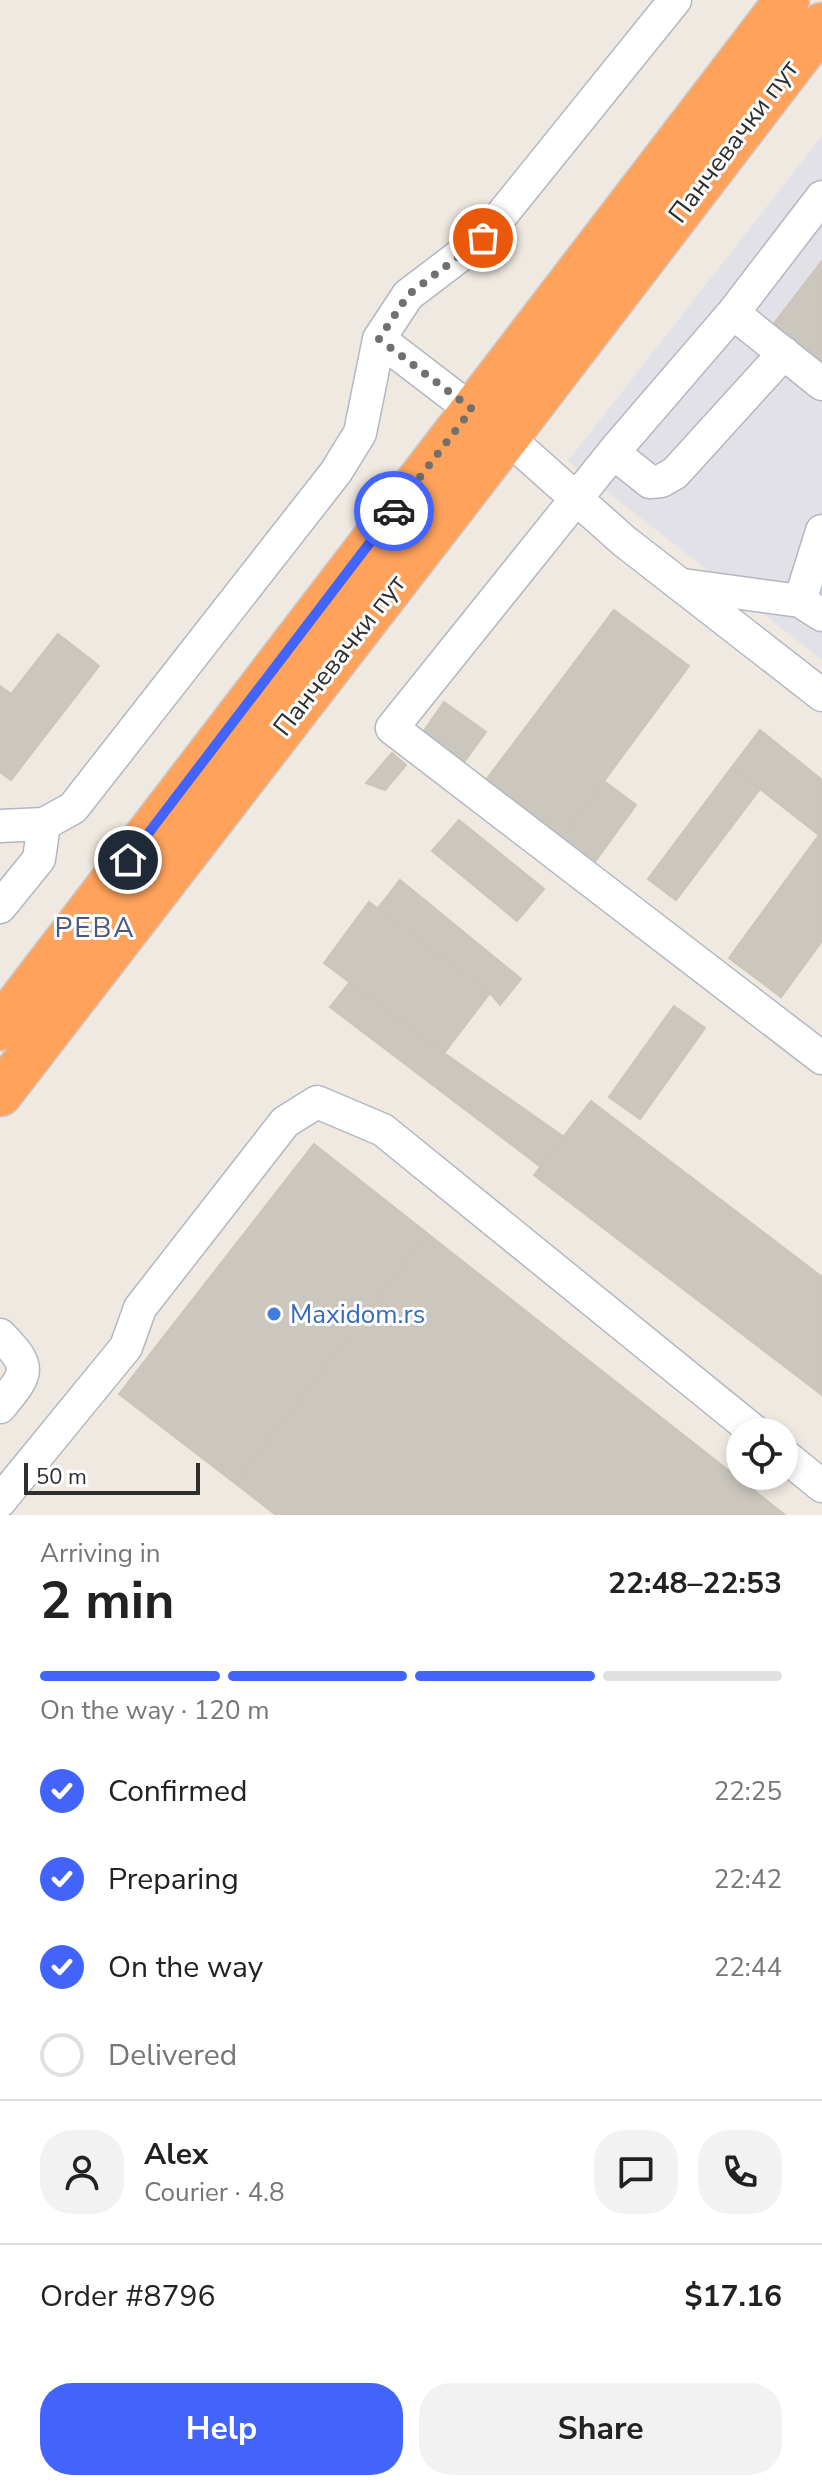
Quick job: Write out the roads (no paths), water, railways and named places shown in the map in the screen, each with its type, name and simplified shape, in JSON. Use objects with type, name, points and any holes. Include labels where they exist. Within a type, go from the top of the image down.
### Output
[{"type":"highway","name":"Панчевачки пут","points":[[0,1028],[787,0]]},
{"type":"highway","name":"Панчевачки пут","points":[[2,1097],[822,25]]},
{"type":"street","points":[[0,826],[44,824],[73,808],[336,472],[360,433],[379,339],[408,295],[483,238],[675,0]]},
{"type":"street","points":[[822,197],[733,313],[575,497],[392,728],[822,1058]]},
{"type":"street","points":[[733,313],[822,384]]},
{"type":"street","points":[[379,339],[507,437],[624,541],[822,695]]},
{"type":"street","points":[[616,449],[620,458],[650,482],[661,481],[675,473],[784,353]]},
{"type":"street","points":[[680,584],[811,608],[822,531]]},
{"type":"street","points":[[0,907],[39,859],[44,824]]},
{"type":"street","points":[[0,1501],[126,1347],[140,1308],[285,1122],[317,1102],[383,1130],[738,1418]]},
{"type":"street","points":[[0,1335],[19,1354],[23,1368],[18,1385],[0,1407]]},
{"type":"street","points":[[798,1466],[822,1486]]},
{"type":"place","name":"Maxidom.rs","points":[[274,1314]]},
{"type":"district","name":"РЕВА","points":[[95,927]]}]
